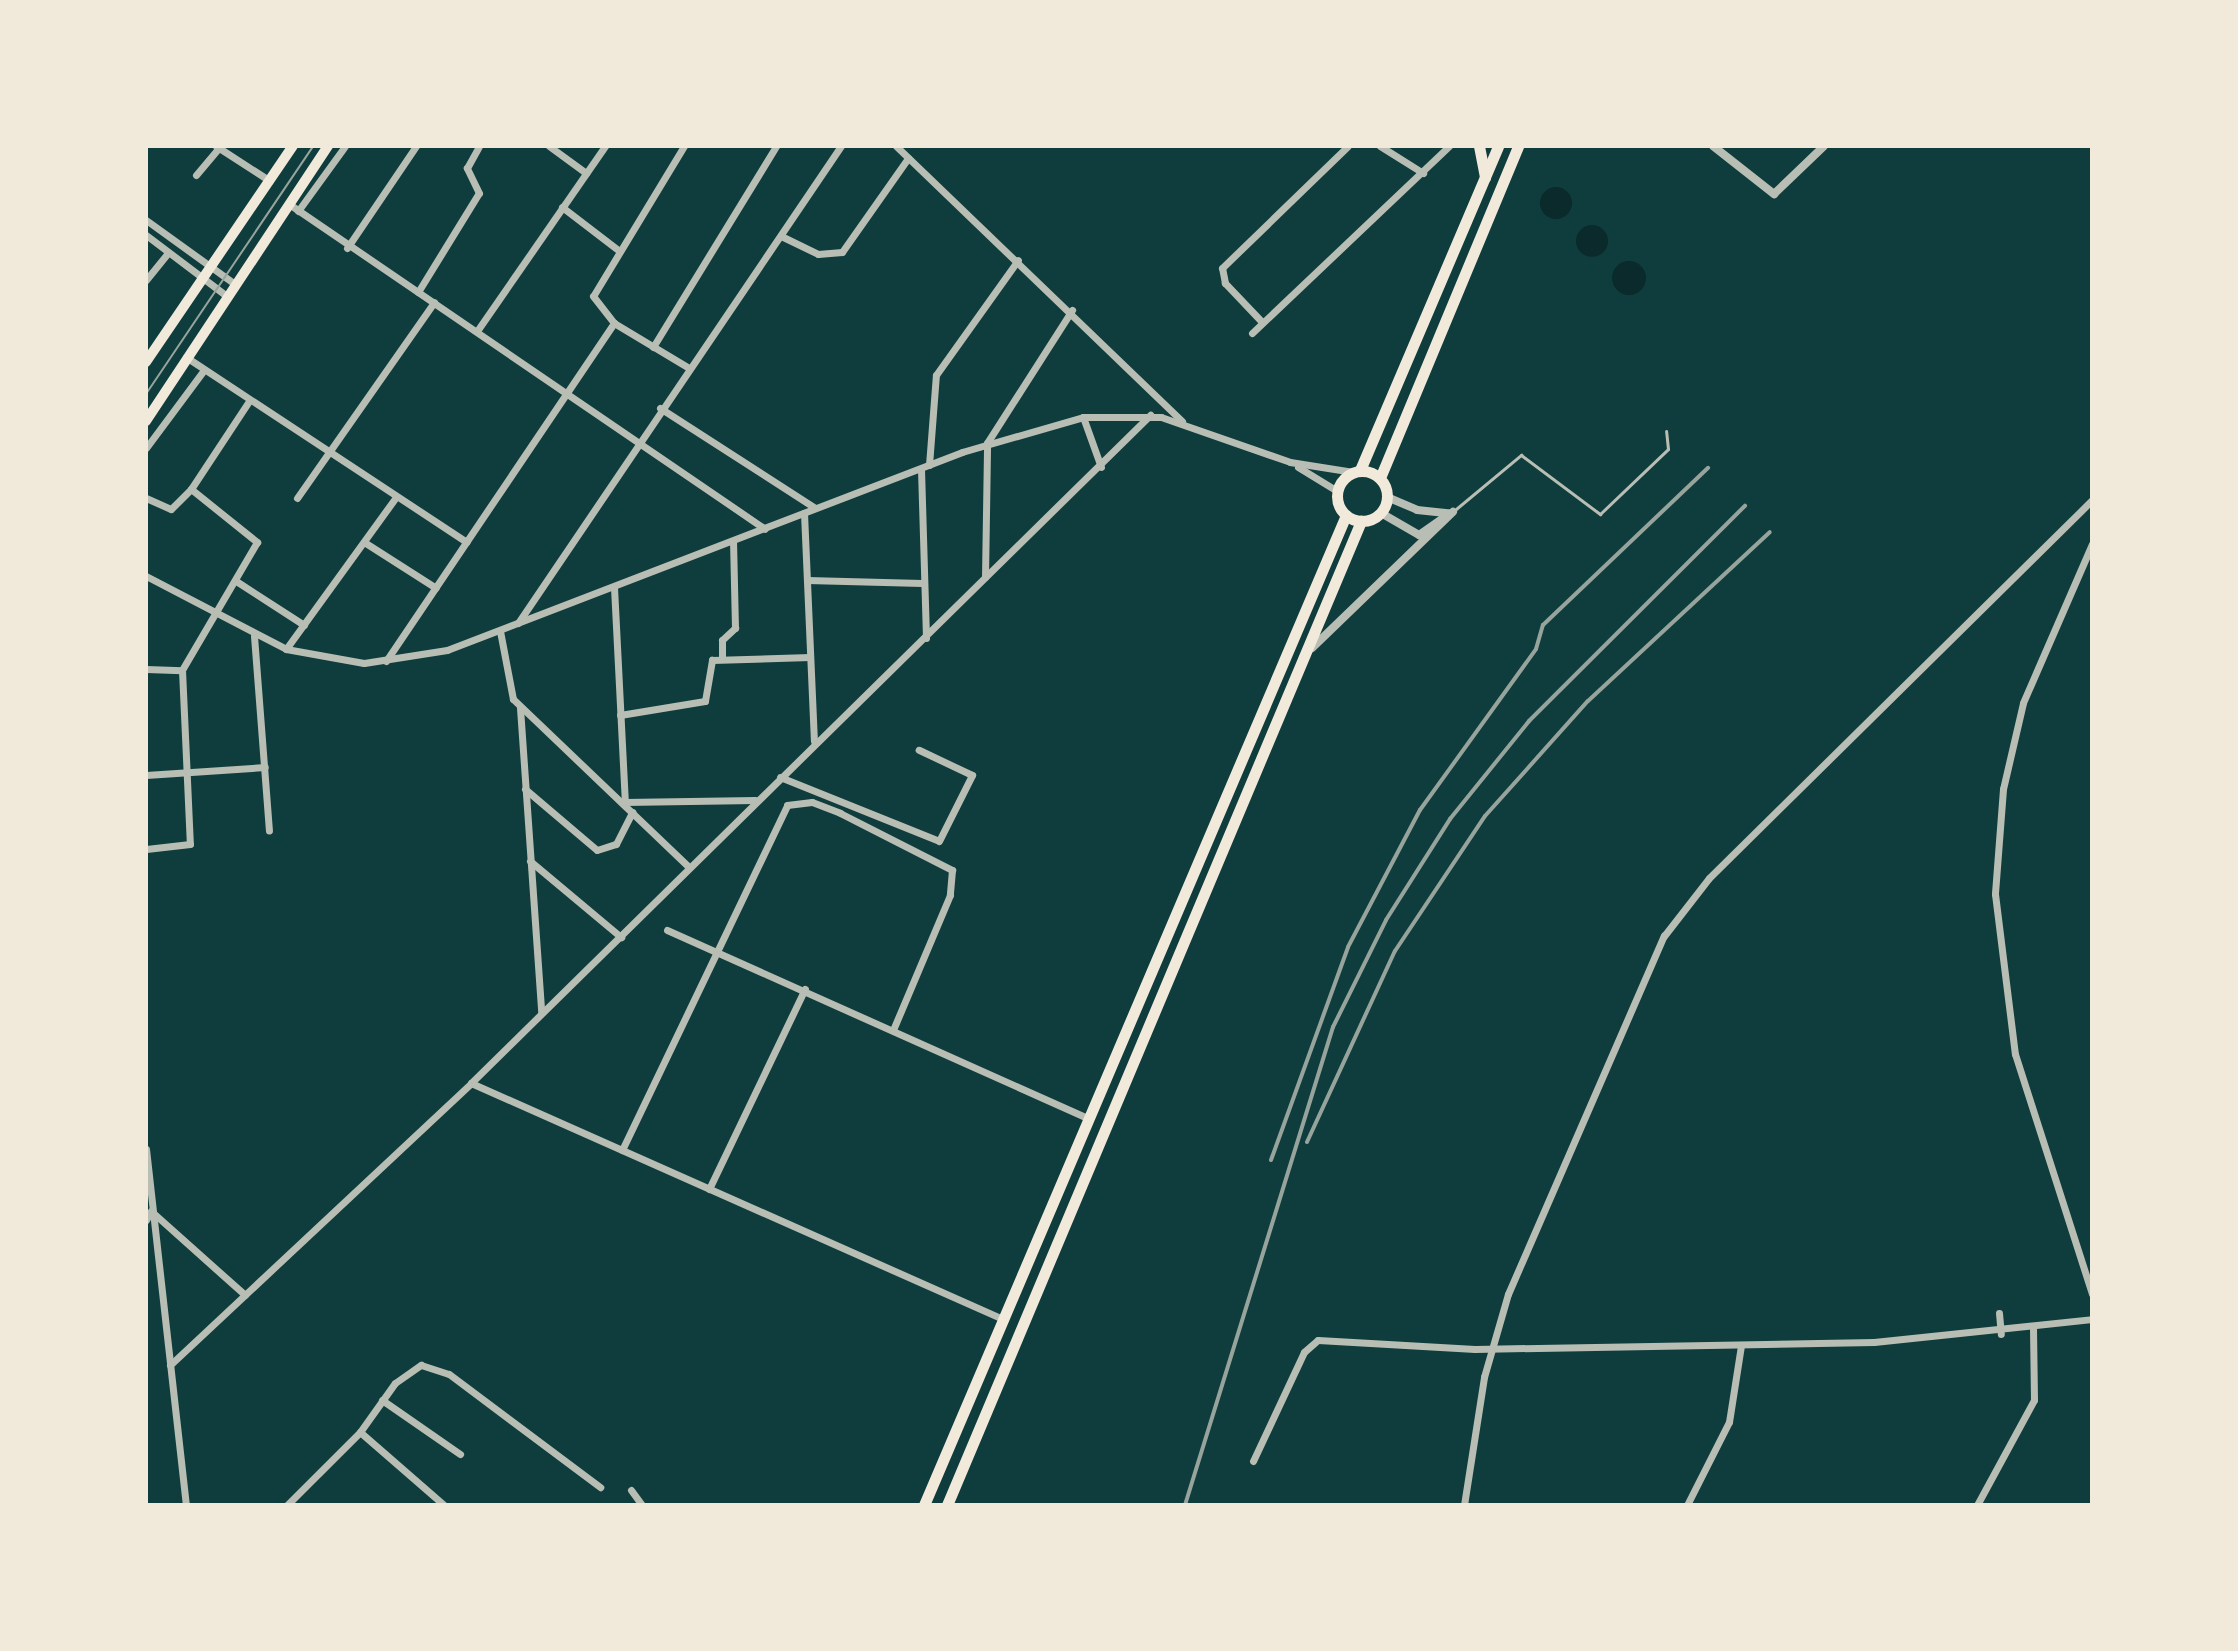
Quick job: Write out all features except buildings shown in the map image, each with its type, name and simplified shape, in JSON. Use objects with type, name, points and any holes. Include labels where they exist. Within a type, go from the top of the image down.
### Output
[{"type":"main road","points":[[148,355],[293,146]]},
{"type":"main road","points":[[146,421],[186,357],[293,207],[328,146]]},
{"type":"main road","points":[[1479,146],[1485,178]]},
{"type":"main road","points":[[924,1505],[1346,515],[1337,491],[1356,471],[1498,146]]},
{"type":"main road","points":[[1346,515],[1361,521],[1381,513],[1387,497],[1380,478],[1518,146]]},
{"type":"main road","points":[[1356,471],[1380,478]]},
{"type":"main road","points":[[947,1505],[1312,648],[1361,521]]},
{"type":"street","points":[[345,146],[293,207],[347,248],[434,302],[765,529]]},
{"type":"street","points":[[347,248],[416,146]]},
{"type":"street","points":[[549,146],[586,173]]},
{"type":"street","points":[[477,331],[605,146]]},
{"type":"street","points":[[684,146],[617,249],[593,296],[614,323],[689,368]]},
{"type":"street","points":[[653,347],[776,146]]},
{"type":"street","points":[[517,625],[660,408],[841,146]]},
{"type":"street","points":[[896,146],[1072,310],[1183,423]]},
{"type":"street","points":[[1262,322],[1225,283],[1222,268],[1348,146]]},
{"type":"street","points":[[1380,146],[1423,173]]},
{"type":"street","points":[[1252,333],[1449,146]]},
{"type":"street","points":[[1713,146],[1774,194],[1824,146]]},
{"type":"street","points":[[196,175],[218,147],[270,181]]},
{"type":"street","points":[[418,292],[479,193],[467,168],[474,148]]},
{"type":"street","points":[[781,236],[818,254],[842,252],[908,158]]},
{"type":"street","points":[[562,207],[617,249]]},
{"type":"street","points":[[146,220],[236,285]]},
{"type":"street","points":[[146,235],[228,297]]},
{"type":"street","points":[[146,280],[168,253]]},
{"type":"street","points":[[926,638],[922,583],[925,467],[936,375],[1018,260]]},
{"type":"street","points":[[297,498],[434,302]]},
{"type":"street","points":[[985,577],[987,443],[1072,310]]},
{"type":"street","points":[[386,661],[565,391],[614,323]]},
{"type":"street","points":[[186,357],[467,542]]},
{"type":"street","points":[[146,448],[204,370]]},
{"type":"street","points":[[146,498],[171,509],[191,489],[249,401]]},
{"type":"street","points":[[660,408],[815,508]]},
{"type":"street","points":[[170,1365],[471,1083],[621,937],[814,741],[926,638],[1150,415]]},
{"type":"street","points":[[146,576],[214,616],[286,649],[336,661],[386,661],[500,631],[987,443],[1083,417],[1150,415],[1183,423],[1290,462],[1337,491]]},
{"type":"street","points":[[1083,417],[1101,467]]},
{"type":"street","points":[[1290,462],[1356,471]]},
{"type":"street","points":[[146,849],[190,844],[184,772],[182,670],[236,581],[256,539],[191,489]]},
{"type":"street","points":[[286,649],[396,497]]},
{"type":"street","points":[[1387,497],[1424,512],[1453,512]]},
{"type":"street","points":[[1464,1505],[1490,1349],[1610,1048],[1664,936],[1709,878],[2092,500]]},
{"type":"street","points":[[1381,513],[1419,535],[1453,512]]},
{"type":"street","points":[[1312,648],[1453,512]]},
{"type":"street","points":[[804,513],[814,741]]},
{"type":"street","points":[[364,542],[436,588]]},
{"type":"street","points":[[722,659],[722,640],[735,628],[733,542]]},
{"type":"street","points":[[2092,544],[2023,703],[2003,789],[1995,894],[2015,1054],[2092,1294]]},
{"type":"street","points":[[807,580],[922,583]]},
{"type":"street","points":[[236,581],[304,625]]},
{"type":"street","points":[[614,587],[623,802]]},
{"type":"street","points":[[500,631],[504,676],[520,706],[689,867]]},
{"type":"street","points":[[254,636],[269,830]]},
{"type":"street","points":[[620,715],[668,713],[705,701],[710,662],[810,657]]},
{"type":"street","points":[[146,669],[182,670]]},
{"type":"street","points":[[520,706],[541,1012]]},
{"type":"street","points":[[780,777],[939,841],[972,775],[919,750]]},
{"type":"street","points":[[146,775],[265,767]]},
{"type":"street","points":[[525,789],[591,848],[616,844],[632,812]]},
{"type":"street","points":[[623,802],[756,800]]},
{"type":"street","points":[[622,1150],[787,805],[812,802],[905,841],[947,864],[954,883],[893,1030]]},
{"type":"street","points":[[530,861],[621,937]]},
{"type":"street","points":[[667,930],[718,950],[1090,1119]]},
{"type":"street","points":[[709,1189],[805,989]]},
{"type":"street","points":[[471,1083],[1005,1320]]},
{"type":"street","points":[[146,1149],[186,1505]]},
{"type":"street","points":[[151,1211],[245,1295]]},
{"type":"street","points":[[146,1220],[151,1211]]},
{"type":"street","points":[[1999,1313],[2001,1334]]},
{"type":"street","points":[[1253,1461],[1313,1342],[1490,1349],[1741,1345],[2001,1334],[2092,1319]]},
{"type":"street","points":[[1977,1505],[2034,1400],[2033,1329]]},
{"type":"street","points":[[1687,1505],[1729,1422],[1741,1345]]},
{"type":"street","points":[[287,1505],[360,1432],[382,1400],[411,1368],[429,1364],[600,1487]]},
{"type":"street","points":[[382,1400],[460,1454]]},
{"type":"street","points":[[360,1432],[444,1505]]},
{"type":"street","points":[[631,1490],[642,1505]]},
{"type":"lane","points":[[1453,512],[1521,455],[1590,513],[1603,513],[1671,446],[1666,431]]},
{"type":"water","points":[[1556,187],[1568,191],[1572,203],[1568,215],[1556,219],[1544,215],[1540,203],[1544,191]]},
{"type":"water","points":[[1592,225],[1604,229],[1608,241],[1604,253],[1592,257],[1580,253],[1576,241],[1580,229]]},
{"type":"water","points":[[1629,261],[1641,266],[1646,278],[1641,290],[1629,295],[1617,290],[1612,278],[1617,266]]},
{"type":"tram line","points":[[146,394],[313,146]]},
{"type":"railway","points":[[1271,1160],[1348,947],[1420,810],[1536,649],[1543,625],[1708,468]]},
{"type":"railway","points":[[1185,1505],[1333,1027],[1386,920],[1450,819],[1529,721],[1745,506]]},
{"type":"railway","points":[[1307,1142],[1395,951],[1485,816],[1588,701],[1770,532]]}]
